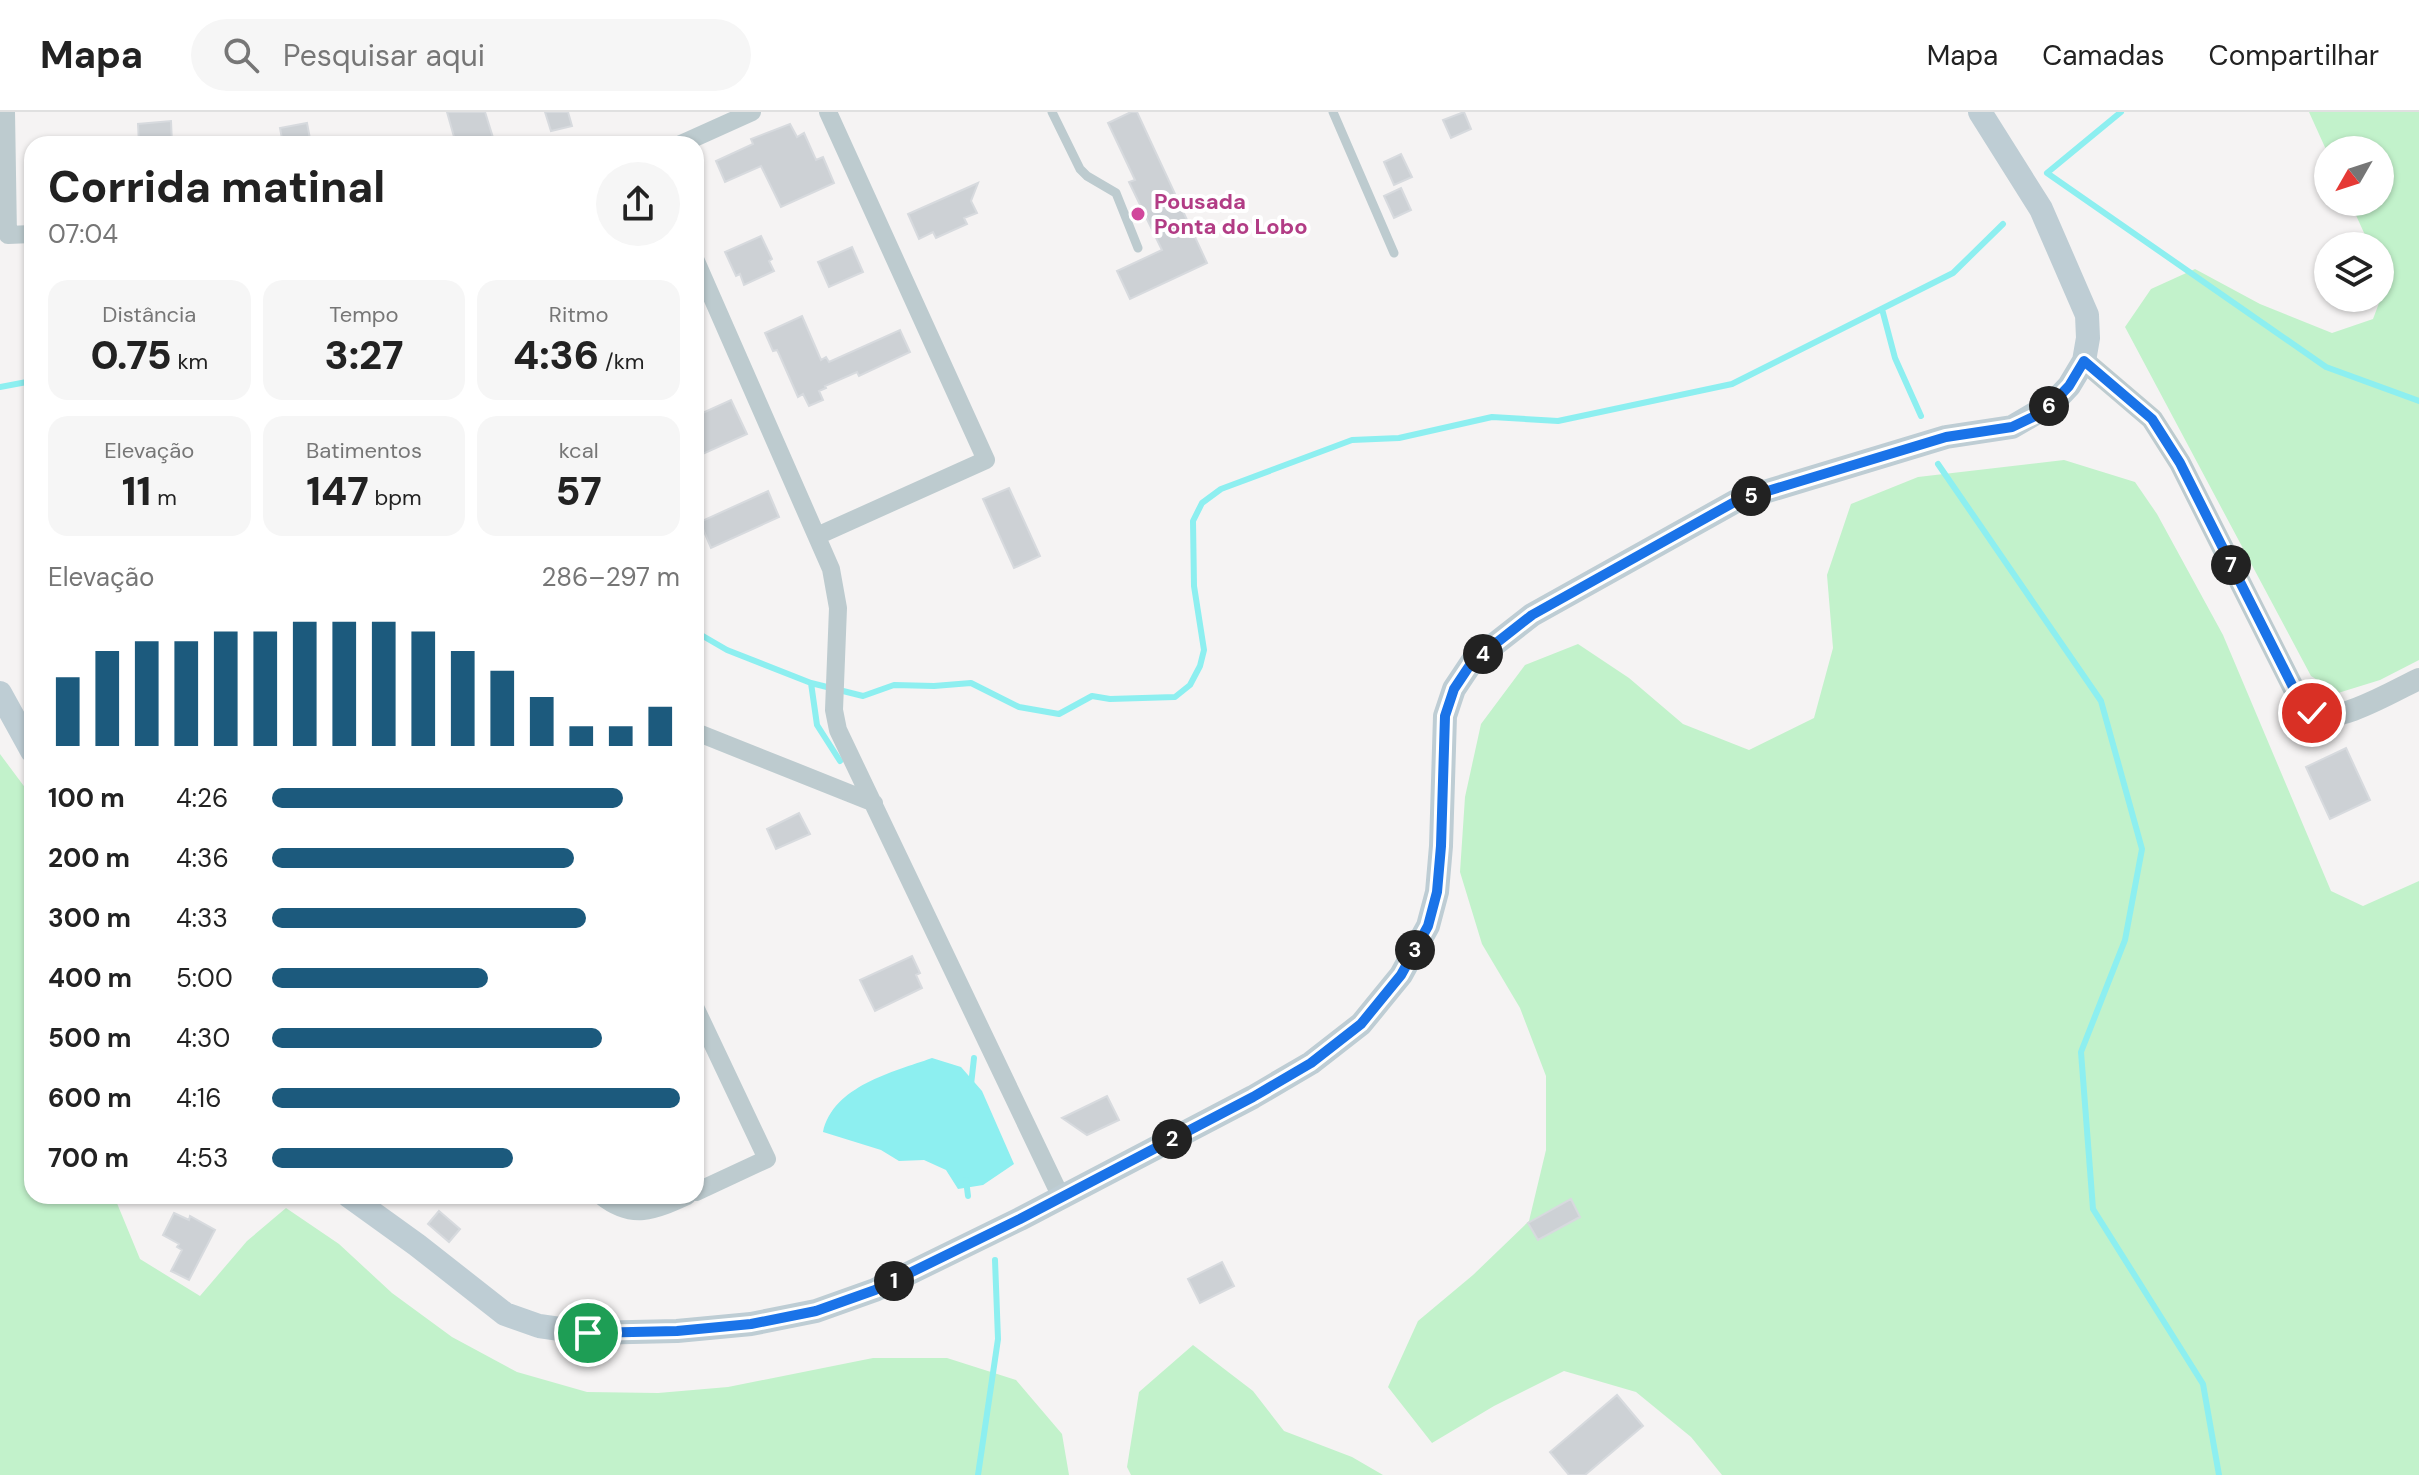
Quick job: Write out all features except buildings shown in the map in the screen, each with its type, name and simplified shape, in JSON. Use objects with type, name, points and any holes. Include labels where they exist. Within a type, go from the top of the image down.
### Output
[{"type":"main road","points":[[360,1204],[505,1314],[539,1326],[588,1333],[677,1331],[751,1324],[816,1311],[875,1290],[1253,1097],[1311,1063],[1361,1024],[1401,975],[1428,926],[1437,892],[1441,846],[1445,716],[1454,689],[1472,662],[1532,615],[1738,500],[1946,437],[2012,427],[2035,416],[2069,386],[2084,361],[2088,338],[2087,315],[2041,209],[1980,112]]},
{"type":"main road","points":[[0,693],[24,736]]},
{"type":"street","points":[[6,112],[8,235],[24,234]]},
{"type":"street","points":[[699,136],[752,112]]},
{"type":"street","points":[[817,536],[986,460],[828,112]]},
{"type":"street","points":[[704,279],[831,569],[838,608],[834,710],[838,730],[1025,1126],[1066,1194]]},
{"type":"street","points":[[2084,361],[2152,419],[2180,463],[2296,693],[2312,713],[2326,717],[2348,712],[2419,679]]},
{"type":"street","points":[[704,735],[874,803]]},
{"type":"street","points":[[704,1026],[767,1159],[704,1188]]},
{"type":"street","points":[[611,1204],[637,1212],[670,1204]]},
{"type":"lane","points":[[1052,112],[1080,169],[1116,193],[1138,248]]},
{"type":"lane","points":[[1333,112],[1394,253]]},
{"type":"green space","points":[[2309,112],[2419,112],[2419,660],[2380,680],[2338,693],[2311,676],[2125,327],[2151,289],[2195,269],[2260,304],[2332,333],[2373,319],[2376,312],[2394,312],[2394,232],[2364,232],[2356,216],[2394,216],[2394,136],[2320,136]]},
{"type":"green space","points":[[2064,460],[2135,482],[2157,514],[2223,635],[2331,891],[2363,906],[2419,881],[2419,1475],[1722,1475],[1691,1437],[1636,1392],[1564,1371],[1494,1406],[1432,1443],[1388,1387],[1418,1321],[1473,1275],[1529,1221],[1546,1150],[1546,1076],[1520,1008],[1482,944],[1460,872],[1465,797],[1481,724],[1525,665],[1578,644],[1629,678],[1683,724],[1749,750],[1814,718],[1833,648],[1827,575],[1851,504],[1918,477]]},
{"type":"green space","points":[[0,754],[24,786],[24,1204],[117,1204],[140,1259],[200,1296],[247,1241],[286,1208],[339,1244],[392,1293],[452,1337],[517,1372],[587,1392],[658,1393],[728,1387],[873,1358],[947,1358],[1016,1380],[1062,1434],[1069,1475],[0,1475]]},
{"type":"green space","points":[[1193,1345],[1253,1391],[1284,1431],[1352,1457],[1383,1475],[1131,1475],[1127,1467],[1139,1392]]},
{"type":"water","points":[[932,1058],[961,1067],[982,1091],[1014,1164],[983,1185],[958,1189],[946,1170],[924,1160],[899,1161],[881,1150],[823,1132],[829,1116],[852,1092],[883,1075]]},
{"type":"waterway","points":[[2121,112],[2047,173],[2326,367],[2419,401]]},
{"type":"waterway","points":[[704,637],[727,650],[811,683],[863,696],[894,685],[971,683],[1019,707],[1059,714],[1092,696],[1110,699],[1175,697],[1190,685],[1204,650],[1194,586],[1193,521],[1202,503],[1221,489],[1352,440],[1399,438],[1492,417],[1558,421],[1732,384],[1953,273],[2003,224]]},
{"type":"waterway","points":[[1882,309],[1895,358],[1921,416]]},
{"type":"waterway","points":[[0,387],[24,382]]},
{"type":"waterway","points":[[1938,464],[2101,701],[2142,849],[2125,940],[2081,1052],[2093,1209],[2203,1384],[2219,1475]]},
{"type":"waterway","points":[[811,683],[817,725],[840,761]]},
{"type":"waterway","points":[[971,1085],[974,1058]]},
{"type":"waterway","points":[[966,1180],[968,1196]]},
{"type":"waterway","points":[[978,1475],[998,1339],[995,1260]]},
{"type":"place","name":"Pousada Ponta do Lobo","points":[[1138,214]]},
{"type":"route","points":[[588,1333],[677,1331],[751,1324],[816,1311],[875,1290],[1020,1219],[1253,1097],[1311,1063],[1361,1024],[1401,975],[1428,926],[1437,892],[1441,846],[1445,716],[1454,689],[1472,662],[1532,615],[1738,500],[1946,437],[2012,427],[2053,403],[2069,386],[2084,361],[2152,419],[2180,463],[2296,693],[2312,713]]}]
